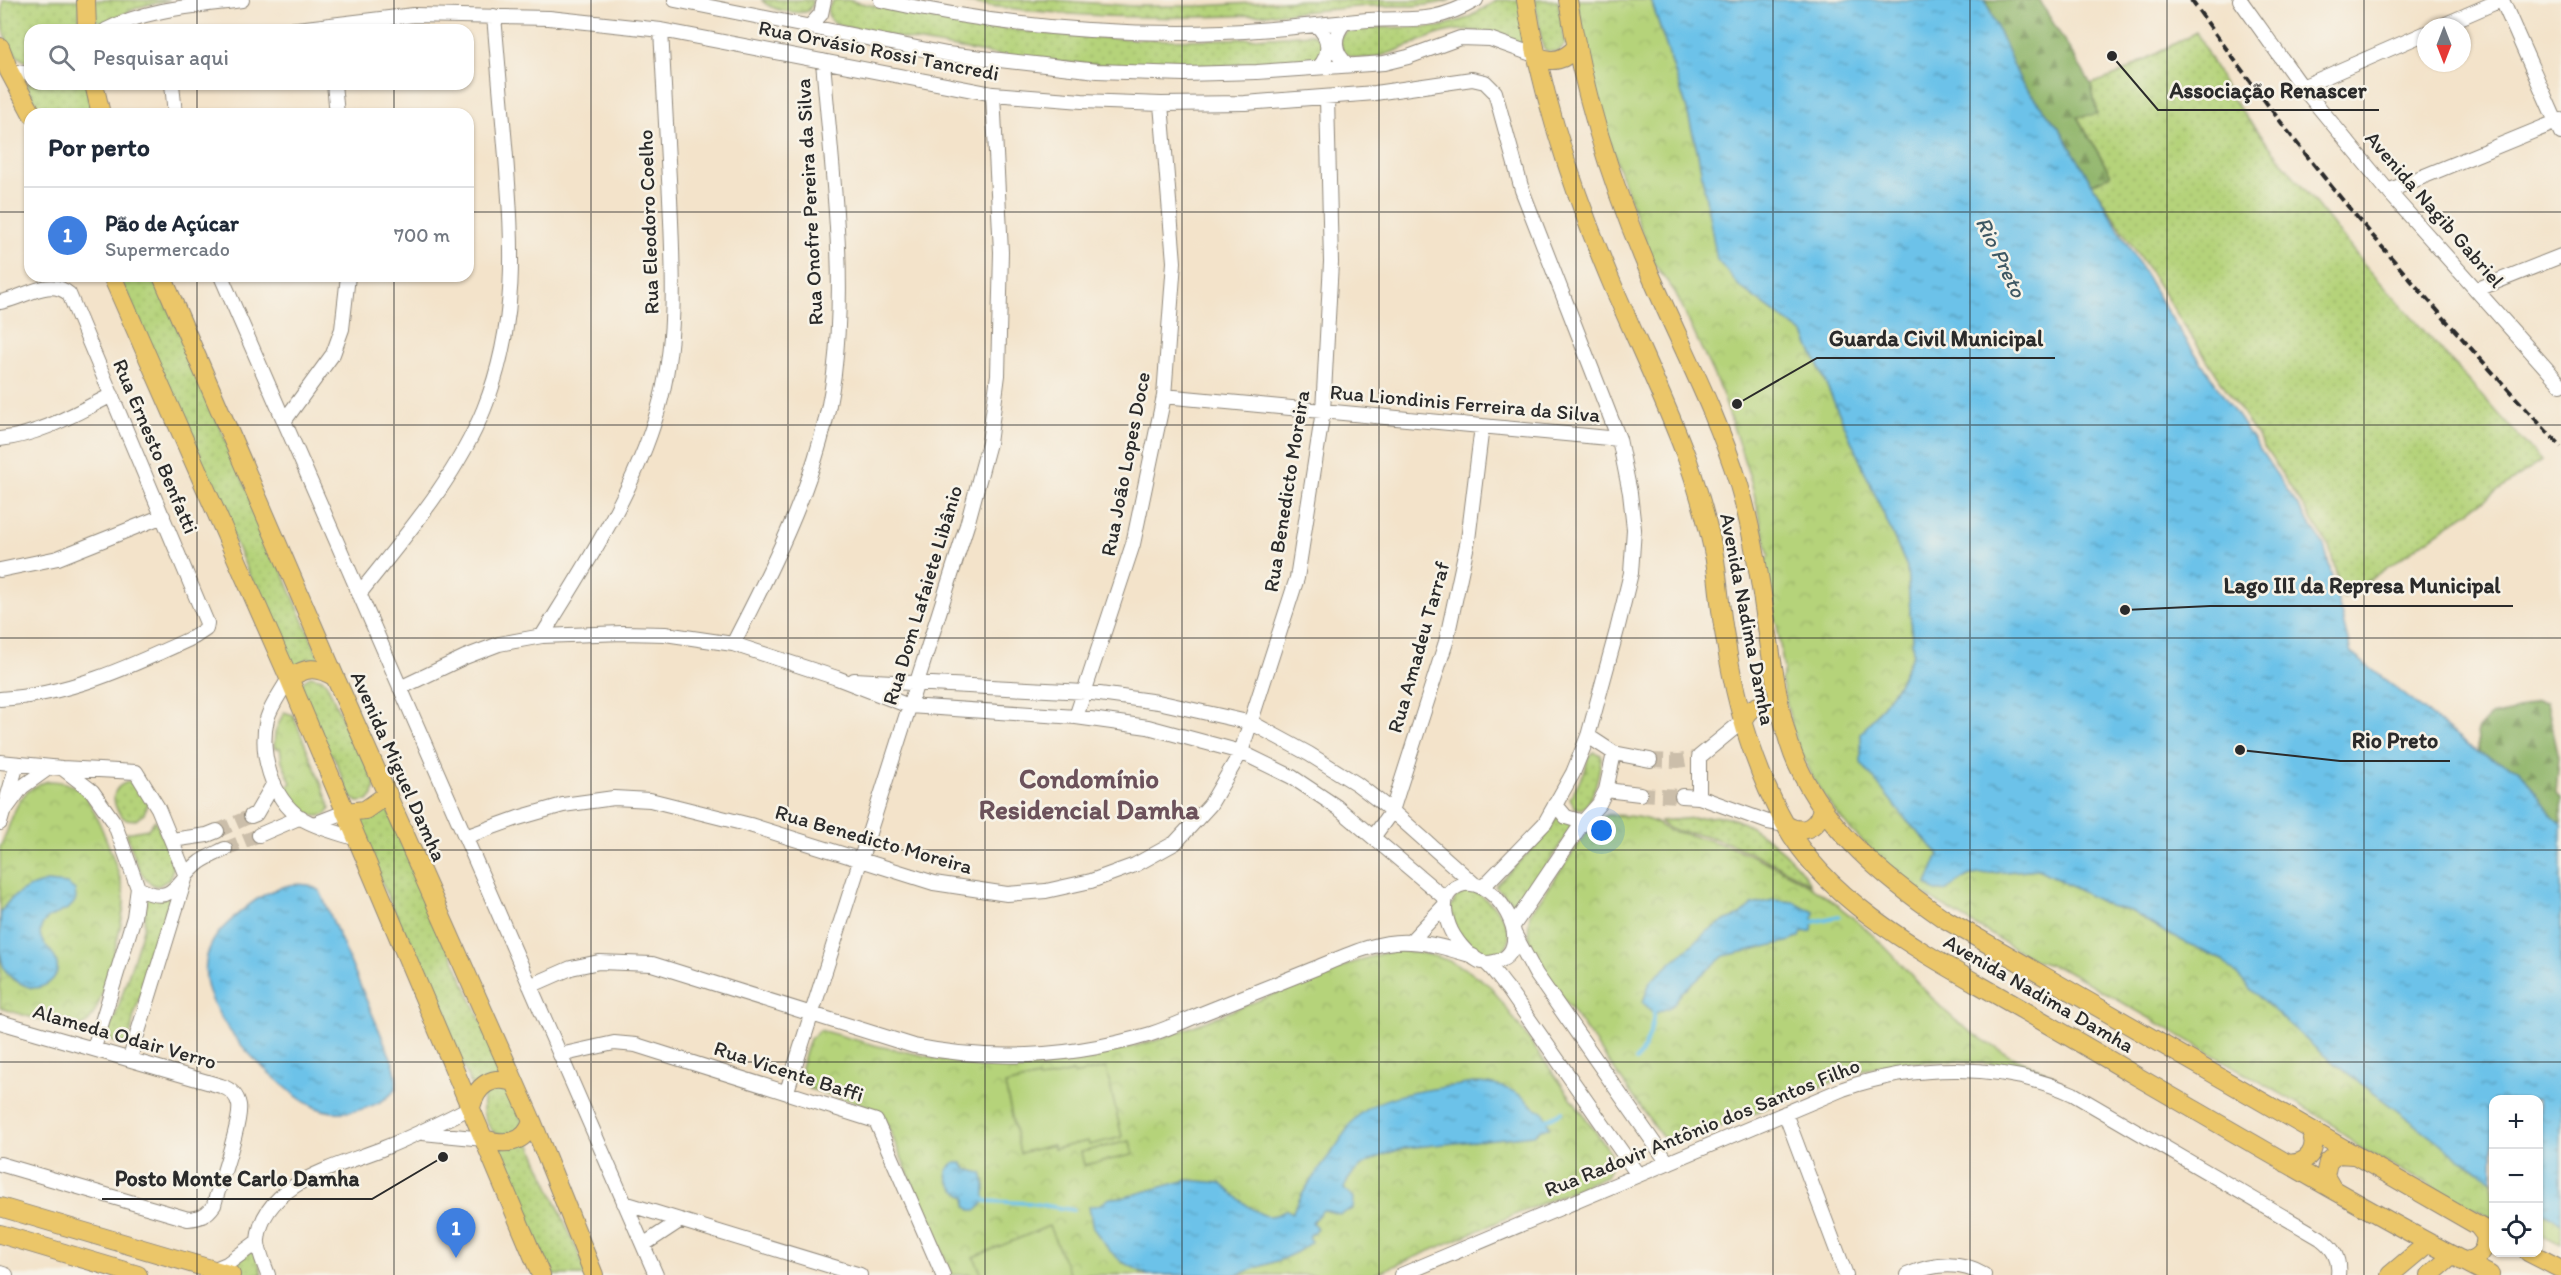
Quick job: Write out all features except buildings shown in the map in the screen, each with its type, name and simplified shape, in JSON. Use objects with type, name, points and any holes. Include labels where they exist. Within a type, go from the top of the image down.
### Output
[{"type":"main road","points":[[86,0],[87,24]]},
{"type":"main road","name":"Avenida Nadima Damha","points":[[1526,0],[1556,131],[1586,217],[1688,462],[1710,537],[1725,639],[1743,720],[1755,757],[1786,825],[1803,850],[1832,881],[1880,922],[1918,949],[2428,1243],[2490,1275]]},
{"type":"main road","name":"Avenida Nadima Damha","points":[[1568,0],[1576,46],[1594,121],[1624,210],[1717,425],[1739,486],[1756,563],[1781,712],[1798,765],[1822,806],[1867,859],[1943,918],[2486,1231]]},
{"type":"main road","points":[[1537,56],[1551,61],[1559,60],[1566,57],[1576,46]]},
{"type":"main road","points":[[0,47],[9,71],[29,108]]},
{"type":"main road","points":[[95,90],[100,108]]},
{"type":"main road","points":[[115,282],[289,678],[542,1275]]},
{"type":"main road","name":"Avenida Miguel Damha","points":[[165,282],[335,677],[532,1121],[594,1275]]},
{"type":"main road","points":[[289,678],[303,669],[314,667],[335,677]]},
{"type":"main road","points":[[1743,720],[1749,711],[1759,705],[1771,706],[1781,712]]},
{"type":"main road","points":[[345,812],[365,810],[388,794]]},
{"type":"main road","points":[[1786,825],[1800,830],[1810,827],[1819,819],[1822,806]]},
{"type":"main road","points":[[471,1107],[475,1093],[484,1085],[495,1080],[514,1082]]},
{"type":"main road","points":[[484,1139],[502,1144],[515,1142],[528,1131],[532,1121]]},
{"type":"main road","points":[[2286,1162],[2297,1163],[2310,1156],[2314,1146],[2310,1130]]},
{"type":"main road","points":[[2332,1188],[2325,1176],[2328,1162],[2337,1154],[2354,1155]]},
{"type":"main road","points":[[0,1207],[231,1275]]},
{"type":"main road","points":[[2430,1275],[2457,1258],[2476,1258],[2482,1252],[2486,1231]]},
{"type":"main road","points":[[0,1234],[138,1275]]},
{"type":"main road","points":[[2390,1275],[2428,1243]]},
{"type":"main road","points":[[2538,1257],[2561,1269]]},
{"type":"street","points":[[121,24],[140,16],[170,9],[242,0]]},
{"type":"street","points":[[675,0],[947,54],[1097,71],[1184,74],[1348,65],[1396,60],[1460,38],[1490,39],[1537,56]]},
{"type":"street","points":[[751,0],[758,16]]},
{"type":"street","points":[[810,26],[821,14],[824,0]]},
{"type":"street","points":[[881,0],[1014,23],[1096,30],[1180,33],[1345,22],[1426,20],[1445,15],[1476,0]]},
{"type":"street","name":"Avenida Nagib Gabriel","points":[[2240,0],[2302,87],[2388,190],[2561,385]]},
{"type":"street","points":[[2388,190],[2559,125],[2502,0],[2460,18]]},
{"type":"street","name":"Rua Orvásio Rossi Tancredi","points":[[351,24],[414,15],[549,18],[661,30],[993,94],[1161,104],[1245,103],[1327,98],[1479,79],[1494,92],[1522,190],[1619,439]]},
{"type":"street","points":[[359,594],[431,502],[453,468],[483,410],[503,349],[512,289],[513,238],[494,16]]},
{"type":"street","points":[[1345,22],[1338,32],[1335,45],[1339,56],[1348,65]]},
{"type":"street","points":[[1316,25],[1325,34],[1328,47],[1325,58],[1318,67]]},
{"type":"street","name":"Rua Eleodoro Coelho","points":[[543,636],[620,507],[658,409],[667,367],[674,287],[661,30]]},
{"type":"street","points":[[2302,87],[2417,37]]},
{"type":"street","name":"Rua Onofre Pereira da Silva","points":[[733,644],[767,580],[800,502],[816,456],[834,375],[839,278],[823,61]]},
{"type":"street","points":[[9,71],[24,73]]},
{"type":"street","points":[[173,90],[174,108]]},
{"type":"street","points":[[335,90],[336,108]]},
{"type":"street","name":"Rua Dom Lafaiete Libânio","points":[[787,1091],[967,525],[989,443],[998,375],[1001,252],[993,94]]},
{"type":"street","name":"Rua Benedicto Moreira","points":[[465,837],[563,805],[614,798],[650,800],[750,825],[934,883],[1007,894],[1046,891],[1091,881],[1135,865],[1175,843],[1210,805],[1241,752],[1297,578],[1323,411],[1331,262],[1327,98]]},
{"type":"street","name":"Rua João Lopes Doce","points":[[1076,717],[1133,544],[1164,396],[1174,262],[1161,104]]},
{"type":"street","points":[[2478,289],[2561,256]]},
{"type":"street","points":[[224,282],[656,1275]]},
{"type":"street","points":[[285,420],[333,354],[342,330],[347,282]]},
{"type":"street","name":"Rua Ernesto Benfatti","points":[[0,302],[48,286],[57,287],[69,294],[205,615],[206,629],[194,637],[108,676],[53,692],[0,699]]},
{"type":"street","points":[[0,439],[14,438],[49,426],[112,395]]},
{"type":"street","name":"Rua Liondinis Ferreira da Silva","points":[[1164,396],[1619,439]]},
{"type":"street","name":"Rua Amadeu Tarraf","points":[[1374,836],[1392,811],[1446,642],[1468,540],[1482,426]]},
{"type":"street","points":[[1410,942],[1445,902],[1449,893],[1461,885],[1479,886],[1545,823],[1574,773],[1588,736],[1631,573],[1634,529],[1630,493],[1619,439]]},
{"type":"street","points":[[0,570],[58,558],[163,516]]},
{"type":"street","points":[[400,688],[465,657],[499,644],[543,636],[665,634],[733,644],[837,678],[909,706],[1076,717],[1148,727],[1241,752],[1292,777],[1337,807],[1374,836],[1445,902],[1452,933],[1473,956]]},
{"type":"street","points":[[289,678],[268,717],[264,739],[265,754],[274,783],[286,803],[301,817],[357,839]]},
{"type":"street","points":[[837,678],[916,685],[1085,693],[1158,702],[1252,723],[1309,754],[1357,784],[1495,897],[1504,909],[1536,974],[1668,1163]]},
{"type":"street","points":[[1699,797],[1699,757],[1743,720]]},
{"type":"street","points":[[1588,736],[1614,753],[1650,760]]},
{"type":"street","points":[[1486,963],[1496,963],[1505,959],[1512,951],[1515,942],[1513,929],[1582,822],[1599,804],[1606,790],[1614,753]]},
{"type":"street","points":[[0,762],[56,768],[136,772],[158,808],[186,876],[130,1058]]},
{"type":"street","points":[[3,817],[17,764]]},
{"type":"street","points":[[3,817],[22,787],[56,768]]},
{"type":"street","points":[[56,768],[92,791],[114,822],[138,888],[134,917],[94,1048]]},
{"type":"street","points":[[274,783],[254,815],[262,834],[301,817]]},
{"type":"street","points":[[1606,790],[1640,794]]},
{"type":"street","points":[[1682,796],[1699,797],[1768,822],[1786,825]]},
{"type":"street","points":[[1555,804],[1566,817],[1582,822]]},
{"type":"street","points":[[314,824],[345,812]]},
{"type":"street","points":[[172,840],[207,836],[217,831]]},
{"type":"street","points":[[138,888],[159,895],[170,892],[180,885],[199,863],[225,849]]},
{"type":"street","points":[[530,986],[571,968],[599,962],[652,964],[914,1046],[953,1054],[1002,1056],[1091,1049],[1154,1033],[1380,944],[1410,942],[1447,948],[1473,956],[1486,963],[1508,989],[1638,1175]]},
{"type":"street","name":"Alameda Odair Verro","points":[[0,1022],[231,1089],[236,1095],[239,1112],[214,1205],[207,1214],[198,1218],[179,1217],[0,1164]]},
{"type":"street","name":"Rua Vicente Baffi","points":[[560,1056],[614,1043],[636,1045],[876,1121],[943,1275]]},
{"type":"street","name":"Rua Radovir Antônio dos Santos Filho","points":[[1401,1275],[1865,1081],[1899,1074],[1948,1070],[2007,1074],[2047,1083],[2090,1103],[2320,1238],[2334,1250],[2338,1259],[2338,1275]]},
{"type":"street","points":[[212,1270],[227,1264],[257,1242],[269,1211],[284,1192],[294,1185],[423,1133],[471,1107]]},
{"type":"street","points":[[1785,1113],[1846,1275]]},
{"type":"street","points":[[423,1133],[484,1139]]},
{"type":"street","points":[[624,1203],[860,1275]]},
{"type":"street","points":[[643,1245],[681,1220]]},
{"type":"street","points":[[257,1242],[268,1275]]},
{"type":"street","points":[[1434,1262],[1440,1275]]},
{"type":"street","points":[[1907,1275],[1919,1270],[1946,1265],[1977,1273]]},
{"type":"street","points":[[0,1273],[6,1275]]},
{"type":"green space","points":[[3,0],[80,0],[79,24],[24,24],[24,60],[15,53],[6,38]]},
{"type":"green space","points":[[93,0],[170,0],[139,7],[102,24],[93,17]]},
{"type":"green space","points":[[762,0],[812,0],[812,5],[808,11],[790,12],[777,9]]},
{"type":"green space","points":[[834,0],[847,0],[906,13],[1021,31],[1135,39],[1193,40],[1311,34],[1319,37],[1323,43],[1319,57],[1312,61],[1274,64],[1159,67],[1045,61],[943,46],[837,25],[828,13]]},
{"type":"green space","points":[[951,0],[1053,0],[1133,6],[1202,6],[1303,0],[1451,0],[1415,6],[1368,6],[1253,15],[1153,17],[1053,13]]},
{"type":"green space","points":[[1497,0],[1520,0],[1527,46],[1490,34],[1462,30],[1439,34],[1382,56],[1354,57],[1342,52],[1340,36],[1353,28],[1439,27],[1468,18]]},
{"type":"green space","points":[[1535,0],[1558,0],[1565,44],[1558,52],[1547,51],[1543,48]]},
{"type":"green space","points":[[1576,0],[1651,0],[1686,106],[1698,154],[1739,286],[1804,334],[1907,567],[1913,654],[1897,686],[1861,734],[1907,821],[1939,854],[1927,884],[1935,891],[1945,891],[1970,875],[2038,869],[2109,906],[2131,911],[2166,933],[2223,960],[2321,1053],[2461,1159],[2489,1177],[2489,1217],[2360,1148],[2328,1121],[2066,970],[2034,960],[1926,896],[1890,869],[1848,827],[1816,784],[1795,739],[1781,680],[1784,670],[1777,625],[1770,610],[1763,563],[1769,556],[1751,481],[1722,393],[1675,292],[1652,261],[1601,119]]},
{"type":"green space","points":[[1985,0],[2039,0],[2091,84],[2097,114],[2077,117],[2111,175],[2092,184],[2060,129],[2021,82]]},
{"type":"green space","points":[[2196,32],[2232,99],[2363,263],[2541,461],[2343,598],[2329,546],[2092,184],[2111,175],[2077,116],[2097,113],[2091,84],[2117,75]]},
{"type":"green space","points":[[29,90],[88,90],[92,108],[38,108]]},
{"type":"green space","points":[[122,282],[158,282],[320,659],[307,659],[291,670]]},
{"type":"green space","points":[[310,676],[323,679],[327,684],[347,730],[358,744],[375,784],[373,795],[368,801],[358,802],[350,797],[334,757],[328,752],[300,685]]},
{"type":"green space","points":[[2536,701],[2547,703],[2559,758],[2556,793],[2561,798],[2561,824],[2552,816],[2520,770],[2479,753],[2477,730],[2490,716],[2510,712]]},
{"type":"green space","points":[[284,712],[293,715],[328,800],[330,808],[327,814],[314,816],[308,814],[298,805],[286,788],[291,783],[282,761],[280,748],[274,748],[275,732]]},
{"type":"green space","points":[[1594,752],[1601,755],[1595,787],[1586,805],[1581,809],[1574,807],[1570,798],[1585,771],[1588,758]]},
{"type":"green space","points":[[48,781],[71,785],[85,796],[107,841],[124,899],[116,943],[99,1000],[88,1022],[72,1028],[0,1008],[0,847],[21,799],[36,786]]},
{"type":"green space","points":[[128,782],[136,783],[148,801],[144,814],[136,820],[125,819],[115,804],[117,789]]},
{"type":"green space","points":[[384,800],[505,1076],[473,1089],[353,818]]},
{"type":"green space","points":[[1559,815],[1573,825],[1517,912],[1511,901],[1495,886],[1539,842]]},
{"type":"green space","points":[[1607,815],[1645,819],[1665,829],[1730,847],[1785,871],[1835,903],[1858,922],[1956,1021],[2000,1050],[2056,1077],[1992,1064],[1955,1061],[1907,1062],[1866,1069],[1678,1143],[1665,1141],[1534,957],[1529,941],[1530,914],[1595,821]]},
{"type":"green space","points":[[1720,816],[1744,824],[1771,841],[1795,863],[1810,884],[1745,850],[1703,835],[1673,830],[1660,821]]},
{"type":"green space","points":[[155,820],[174,864],[170,879],[158,886],[151,884],[141,873],[126,833],[148,829]]},
{"type":"green space","points":[[1468,890],[1492,904],[1505,921],[1509,939],[1506,947],[1500,953],[1486,955],[1479,952],[1466,942],[1457,930],[1451,907],[1458,894]]},
{"type":"green space","points":[[146,896],[171,896],[129,1039],[118,1043],[112,1041],[107,1033],[116,1014],[144,926]]},
{"type":"green space","points":[[1395,950],[1423,953],[1446,960],[1468,971],[1491,987],[1611,1153],[1610,1168],[1606,1176],[1373,1275],[952,1275],[883,1115],[865,1105],[810,1089],[802,1079],[801,1067],[810,1039],[820,1030],[878,1046],[950,1061],[1008,1063],[1095,1056],[1158,1040],[1363,959]]},
{"type":"green space","points":[[1106,1068],[1122,1137],[1089,1145],[1088,1141],[1054,1149],[1053,1145],[1020,1153],[1005,1085],[1038,1077],[1039,1080],[1072,1072],[1073,1075]]},
{"type":"green space","points":[[497,1088],[511,1093],[523,1121],[517,1134],[495,1134],[486,1121],[483,1111],[484,1095]]},
{"type":"green space","points":[[527,1136],[588,1275],[551,1275],[496,1149]]},
{"type":"green space","points":[[1130,1141],[1133,1155],[1084,1165],[1081,1152]]},
{"type":"green space","points":[[2543,1212],[2561,1223],[2561,1245],[2543,1236]]},
{"type":"green space","points":[[1049,1226],[1070,1275],[982,1275],[974,1257]]},
{"type":"green space","points":[[255,1248],[262,1275],[244,1275],[226,1270]]},
{"type":"water","points":[[1651,0],[1985,0],[2021,82],[2060,129],[2166,310],[2324,545],[2351,653],[2479,753],[2520,770],[2552,816],[2561,824],[2561,1223],[2543,1212],[2543,1095],[2489,1095],[2489,1177],[2461,1159],[2321,1053],[2250,989],[2223,960],[2166,933],[2131,911],[2109,906],[2038,869],[1970,875],[1945,891],[1935,891],[1927,884],[1939,854],[1907,821],[1861,763],[1861,734],[1897,686],[1913,654],[1907,567],[1804,334],[1739,286],[1717,260],[1698,154],[1686,106]]},
{"type":"water","points":[[47,882],[67,884],[75,890],[76,899],[68,908],[43,923],[41,937],[54,956],[57,969],[49,983],[32,988],[14,980],[4,969],[0,945],[1,912],[21,892]]},
{"type":"water","points":[[296,884],[309,885],[320,891],[394,1065],[397,1082],[393,1092],[381,1102],[365,1108],[350,1112],[330,1111],[313,1106],[296,1096],[243,1047],[216,1008],[208,986],[206,965],[212,944],[227,924],[259,898],[277,889]]},
{"type":"water","points":[[1773,900],[1794,902],[1814,912],[1812,931],[1802,932],[1800,937],[1791,941],[1724,956],[1682,992],[1672,1006],[1654,1014],[1643,1002],[1650,982],[1706,932],[1726,920],[1741,915],[1752,905]]},
{"type":"water","points":[[1474,1083],[1500,1086],[1513,1091],[1544,1112],[1550,1127],[1541,1129],[1534,1135],[1405,1148],[1368,1162],[1353,1173],[1344,1189],[1354,1198],[1353,1209],[1340,1214],[1323,1210],[1312,1222],[1317,1228],[1309,1237],[1311,1242],[1282,1259],[1236,1275],[1148,1275],[1122,1262],[1109,1250],[1093,1228],[1089,1207],[1101,1204],[1110,1198],[1125,1197],[1187,1180],[1221,1183],[1247,1205],[1267,1216],[1287,1210],[1292,1213],[1312,1179],[1351,1124],[1364,1111],[1393,1097]]},
{"type":"water","points":[[954,1163],[962,1163],[966,1169],[982,1173],[985,1183],[985,1201],[977,1210],[971,1210],[966,1206],[966,1197],[955,1190],[950,1183],[947,1170]]},
{"type":"waterway","points":[[1809,923],[1839,916]]},
{"type":"waterway","points":[[1636,1061],[1649,1036],[1654,1009]]},
{"type":"waterway","points":[[1543,1122],[1562,1112]]},
{"type":"waterway","points":[[983,1198],[985,1201],[1029,1203],[1073,1210]]},
{"type":"tunnel","points":[[1650,760],[1679,761],[1699,757]]},
{"type":"tunnel","points":[[1640,794],[1682,796]]},
{"type":"tunnel","points":[[217,831],[251,816]]},
{"type":"tunnel","points":[[225,849],[259,835]]},
{"type":"railway","points":[[2191,0],[2280,121],[2336,192],[2447,321],[2561,447]]},
{"type":"place","name":"Associação Renascer","points":[[2112,56]]},
{"type":"place","name":"Guarda Civil Municipal","points":[[1737,404]]},
{"type":"place","name":"Lago III da Represa Municipal","points":[[2125,610]]},
{"type":"place","name":"Rio Preto","points":[[2240,750]]},
{"type":"place","name":"Posto Monte Carlo Damha","points":[[443,1157]]},
{"type":"place","name":"Pão de Açúcar","points":[[456,1258]]},
{"type":"district","name":"Condomínio Residencial Damha","points":[[1089,794]]}]
